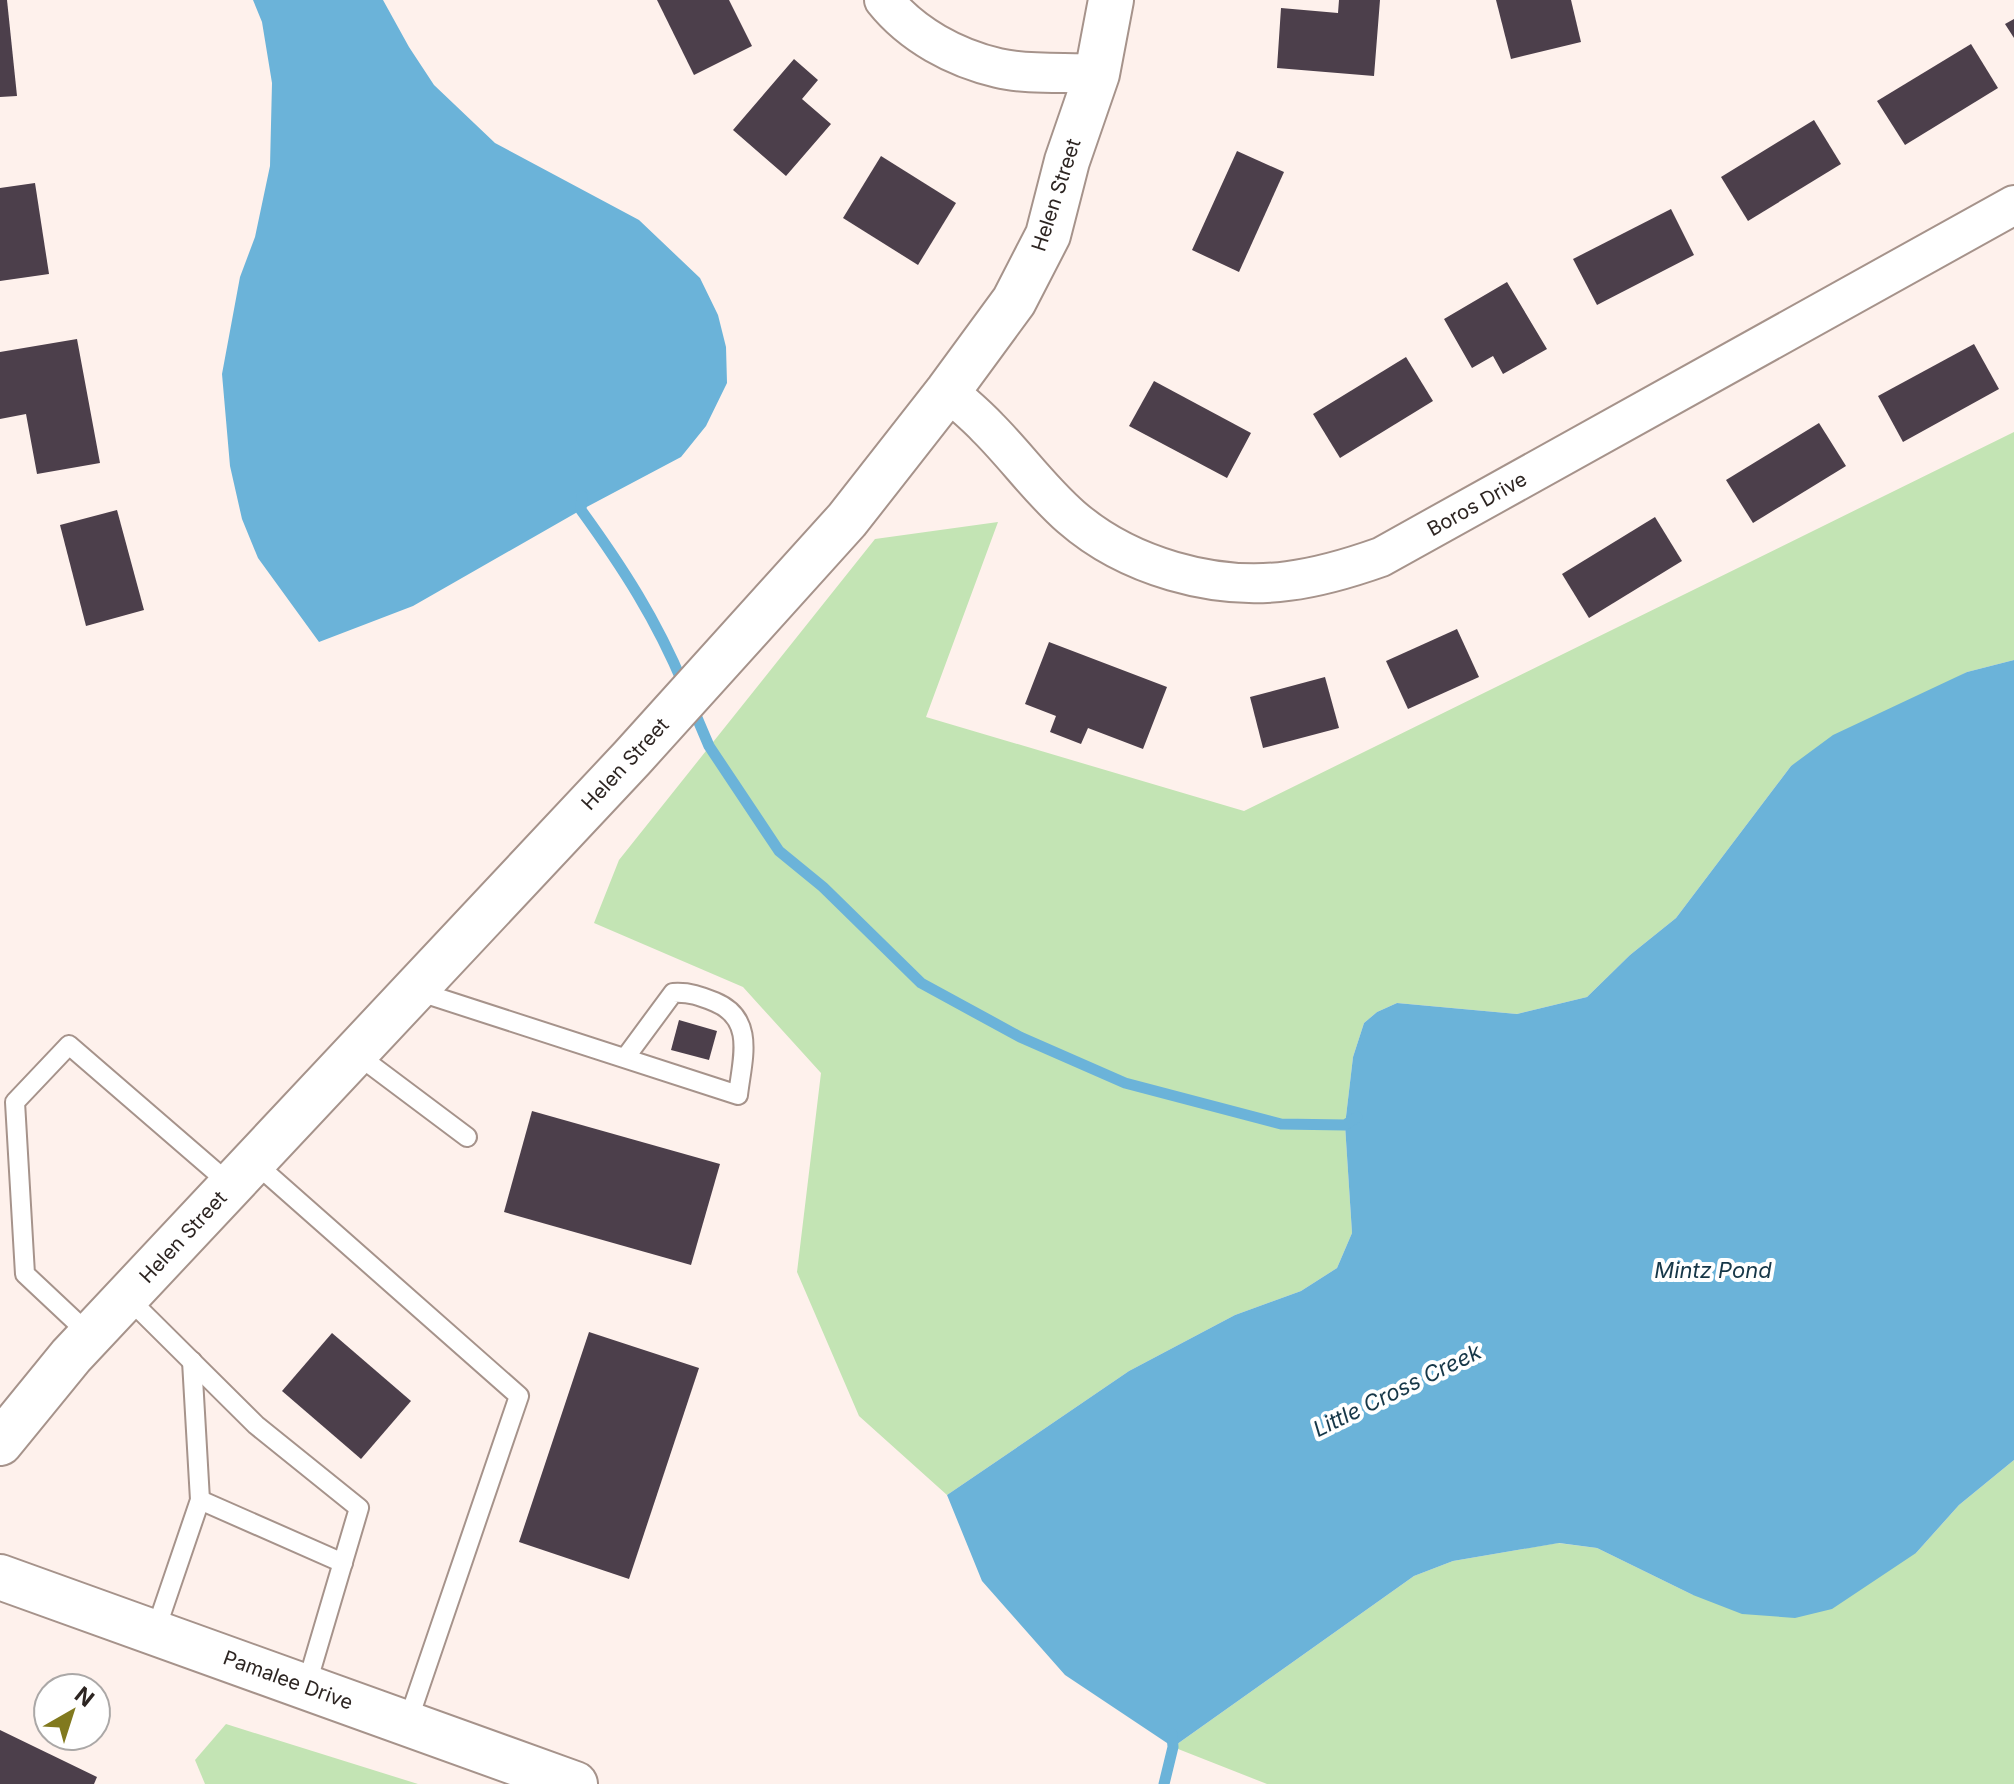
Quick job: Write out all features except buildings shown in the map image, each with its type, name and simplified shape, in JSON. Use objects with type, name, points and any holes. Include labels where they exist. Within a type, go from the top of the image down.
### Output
[{"type":"street","points":[[884,0],[930,41],[961,56],[1001,69],[1097,74]]},
{"type":"street","name":"Helen Street","points":[[0,1443],[90,1335],[632,758],[847,520],[948,391],[1014,301],[1048,235],[1067,161],[1097,74],[1111,0]]},
{"type":"street","name":"Boros Drive","points":[[948,391],[988,428],[1037,485],[1073,519],[1115,547],[1185,574],[1235,582],[1285,582],[1334,573],[1381,557],[2014,205]]},
{"type":"street","name":"Pamalee Drive","points":[[0,1577],[575,1784]]},
{"type":"lane","points":[[414,990],[738,1095],[744,1041],[740,1023],[728,1007],[691,992],[673,993],[625,1058]]},
{"type":"lane","points":[[90,1335],[25,1274],[15,1102],[69,1045],[242,1173],[519,1396],[407,1724]]},
{"type":"lane","points":[[355,1053],[467,1137]]},
{"type":"lane","points":[[127,1297],[256,1425],[359,1508],[306,1687]]},
{"type":"lane","points":[[155,1632],[200,1500],[192,1361]]},
{"type":"lane","points":[[200,1500],[343,1563]]},
{"type":"green space","points":[[2014,432],[2014,660],[1967,672],[1791,766],[1676,918],[1630,955],[1587,997],[1517,1014],[1397,1003],[1377,1012],[1364,1023],[1353,1057],[1345,1125],[1352,1233],[1337,1268],[1301,1291],[1235,1315],[1129,1371],[947,1495],[859,1416],[797,1272],[821,1073],[743,987],[594,923],[619,860],[875,539],[998,522],[926,717],[1244,811]]},
{"type":"green space","points":[[2014,1460],[2014,1784],[1267,1784],[1173,1747],[1414,1576],[1453,1561],[1558,1543],[1597,1548],[1693,1595],[1916,1553],[1959,1505]]},
{"type":"green space","points":[[226,1724],[418,1784],[205,1784],[195,1760]]},
{"type":"water","points":[[253,0],[383,0],[434,85],[495,143],[639,220],[700,278],[718,315],[726,347],[727,383],[706,426],[681,457],[413,606],[319,642],[258,558],[242,519],[230,466],[222,374],[240,277],[255,237],[270,166],[272,83],[262,22]]},
{"type":"water","name":"Mintz Pond","points":[[2014,660],[2014,1460],[1959,1505],[1916,1553],[1832,1609],[1795,1618],[1742,1614],[1693,1595],[1597,1548],[1559,1543],[1453,1561],[1414,1576],[1173,1747],[1065,1675],[982,1581],[947,1495],[1129,1371],[1235,1315],[1301,1291],[1337,1268],[1352,1233],[1345,1125],[1353,1057],[1364,1023],[1377,1012],[1397,1003],[1517,1014],[1587,997],[1630,955],[1676,918],[1791,766],[1833,735],[1967,672]]},
{"type":"waterway","points":[[582,496],[581,510],[638,595],[684,686]]},
{"type":"waterway","points":[[692,706],[709,746],[779,851],[823,887],[921,983],[1020,1037],[1125,1083],[1281,1124],[1345,1125],[1357,1117]]},
{"type":"waterway","name":"Little Cross Creek","points":[[1164,1784],[1173,1747],[1172,1734]]}]
